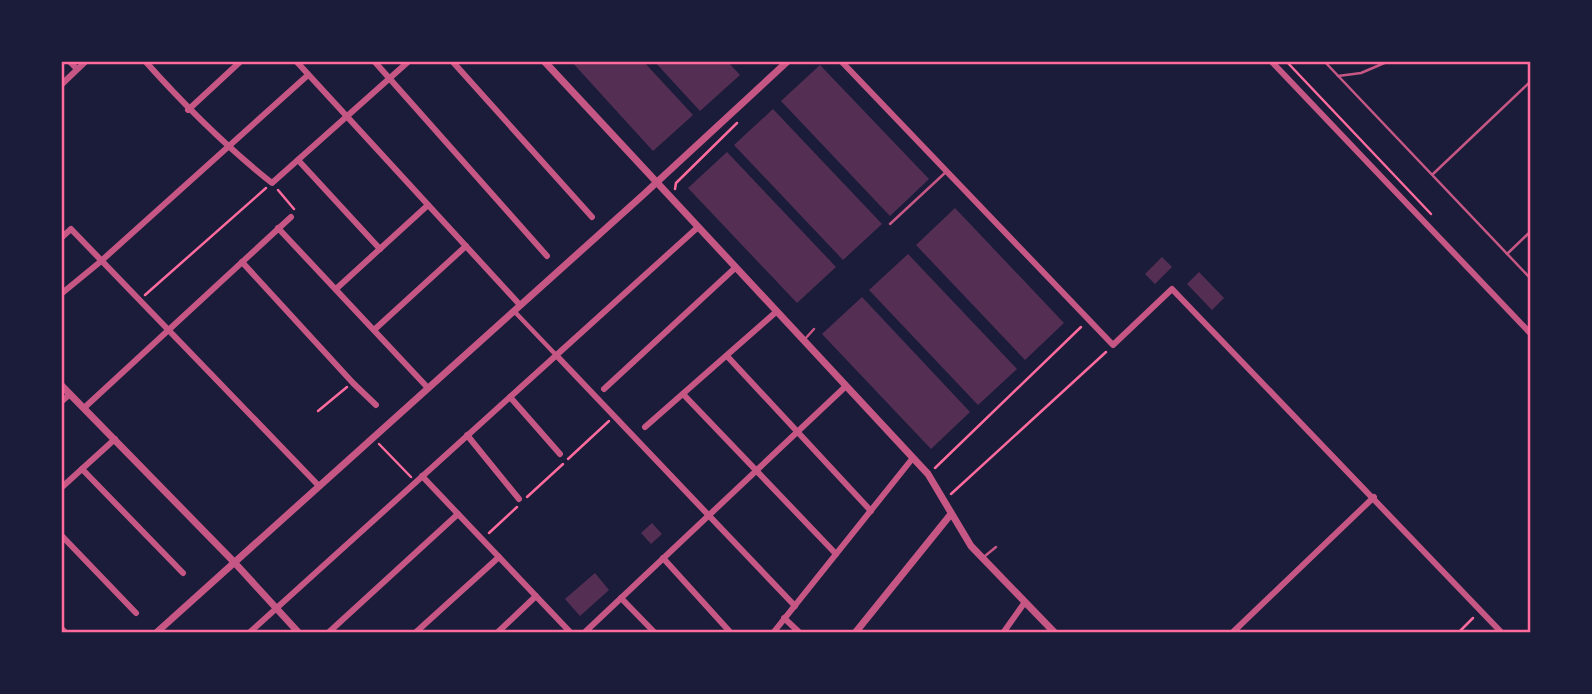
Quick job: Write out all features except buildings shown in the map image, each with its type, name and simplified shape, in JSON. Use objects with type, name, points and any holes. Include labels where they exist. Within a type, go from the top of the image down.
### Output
[{"type":"street","points":[[69,61],[77,69]]},
{"type":"street","points":[[61,85],[86,61]]},
{"type":"street","points":[[145,61],[188,110],[227,148],[272,183],[409,61]]},
{"type":"street","points":[[151,68],[158,61]]},
{"type":"street","points":[[188,110],[241,61]]},
{"type":"street","points":[[296,61],[466,246],[556,355],[795,606]]},
{"type":"street","points":[[374,61],[547,256]]},
{"type":"street","points":[[452,61],[592,216]]},
{"type":"street","points":[[544,61],[928,474],[961,533],[982,559],[1055,633]]},
{"type":"street","points":[[156,633],[788,61]]},
{"type":"street","points":[[841,61],[1113,345],[1172,289],[1502,633]]},
{"type":"street","points":[[1273,62],[1531,334]]},
{"type":"street","points":[[61,294],[308,75]]},
{"type":"street","points":[[298,160],[380,249]]},
{"type":"street","points":[[336,289],[428,205]]},
{"type":"street","points":[[84,408],[291,216]]},
{"type":"street","points":[[278,228],[428,388]]},
{"type":"street","points":[[249,633],[697,228]]},
{"type":"street","points":[[61,238],[71,229],[319,486]]},
{"type":"street","points":[[374,330],[466,246]]},
{"type":"street","points":[[242,262],[352,383],[376,405]]},
{"type":"street","points":[[604,388],[735,268]]},
{"type":"street","points":[[645,427],[776,312]]},
{"type":"street","points":[[727,356],[871,511]]},
{"type":"street","points":[[61,385],[234,562],[299,633]]},
{"type":"street","points":[[584,633],[845,387]]},
{"type":"street","points":[[61,401],[70,394]]},
{"type":"street","points":[[683,394],[836,554]]},
{"type":"street","points":[[510,397],[560,454]]},
{"type":"street","points":[[467,435],[521,501]]},
{"type":"street","points":[[61,488],[115,439]]},
{"type":"street","points":[[773,633],[912,459]]},
{"type":"street","points":[[82,469],[183,573]]},
{"type":"street","points":[[422,476],[571,633]]},
{"type":"street","points":[[1232,633],[1374,498]]},
{"type":"street","points":[[328,633],[458,513]]},
{"type":"street","points":[[855,633],[951,514]]},
{"type":"street","points":[[61,535],[136,613]]},
{"type":"street","points":[[415,633],[499,557]]},
{"type":"street","points":[[663,558],[731,633]]},
{"type":"street","points":[[497,633],[536,596]]},
{"type":"street","points":[[621,598],[655,633]]},
{"type":"street","points":[[1003,633],[1025,602]]},
{"type":"street","points":[[784,618],[800,633]]},
{"type":"street","points":[[61,628],[66,633]]},
{"type":"lane","points":[[1324,61],[1531,279]]},
{"type":"lane","points":[[1338,76],[1361,73],[1389,61]]},
{"type":"lane","points":[[1433,174],[1531,81]]},
{"type":"lane","points":[[890,224],[947,171]]},
{"type":"lane","points":[[1507,254],[1531,231]]},
{"type":"lane","points":[[1527,275],[1531,271]]},
{"type":"lane","points":[[803,342],[814,329]]},
{"type":"lane","points":[[982,559],[996,547]]},
{"type":"path","points":[[1286,61],[1436,219]]},
{"type":"path","points":[[138,301],[272,183],[296,211],[291,216]]},
{"type":"path","points":[[928,474],[1089,320]]},
{"type":"path","points":[[944,500],[1113,345]]},
{"type":"path","points":[[318,411],[352,383]]},
{"type":"path","points":[[482,539],[614,416]]},
{"type":"path","points":[[379,443],[416,482]]},
{"type":"path","points":[[1458,633],[1481,610]]}]
